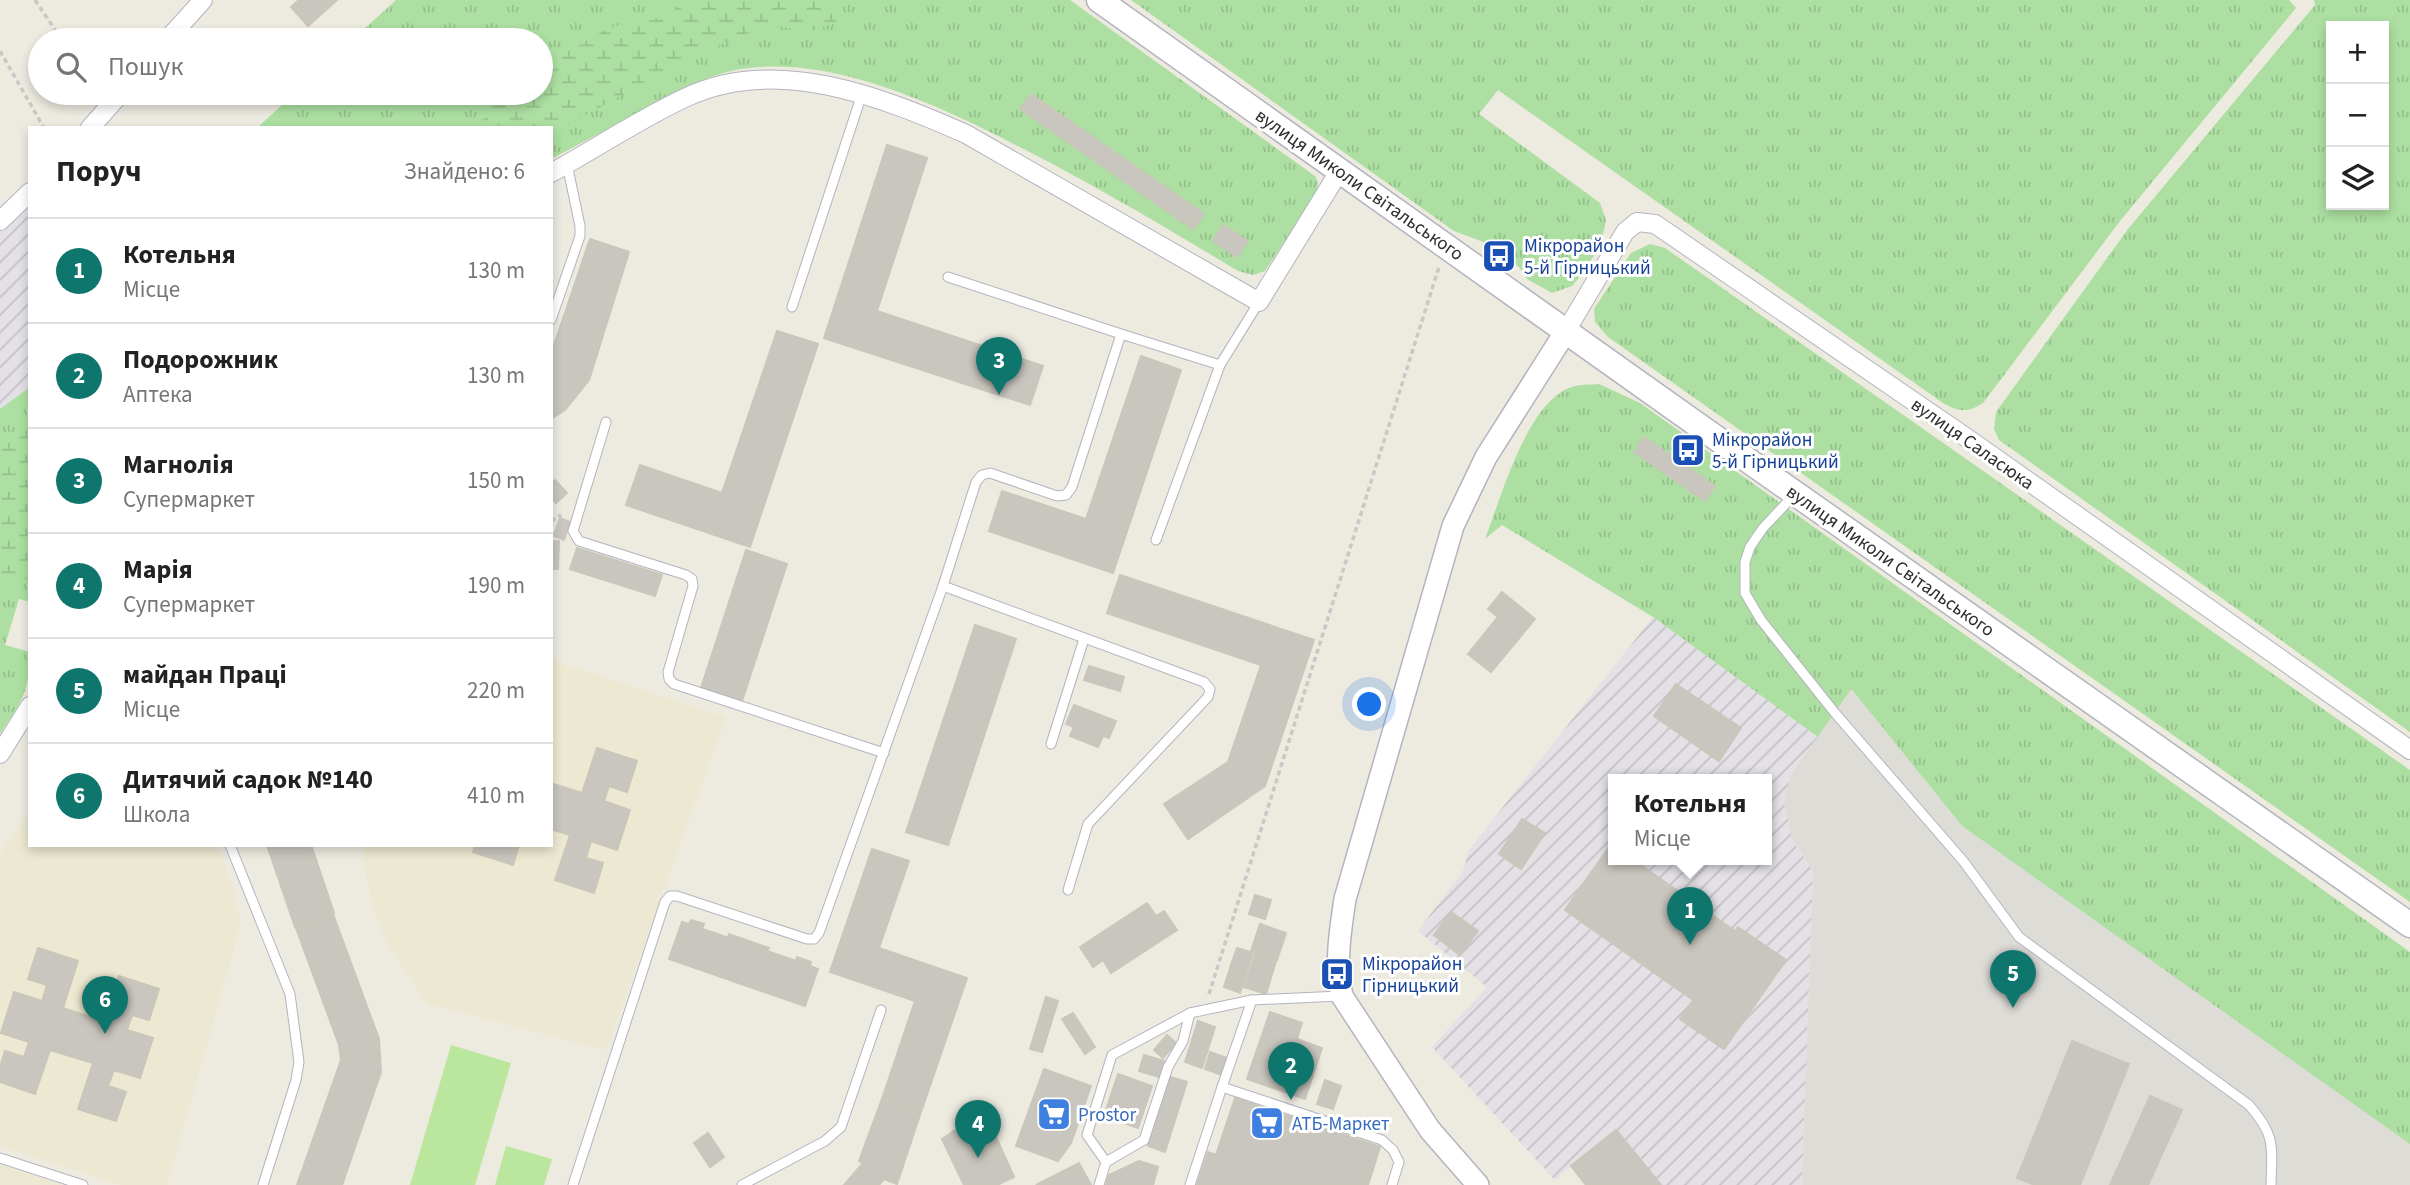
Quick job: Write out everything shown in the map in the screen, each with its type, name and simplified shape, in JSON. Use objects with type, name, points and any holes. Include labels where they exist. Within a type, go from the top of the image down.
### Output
[{"type":"main road","name":"вулиця Миколи Світальського","points":[[1099,0],[2410,925]]},
{"type":"street","points":[[178,28],[203,0]]},
{"type":"street","points":[[559,169],[689,96],[739,80],[782,80],[830,85],[925,116],[966,134],[1259,302],[1340,170]]},
{"type":"street","points":[[92,126],[110,105]]},
{"type":"street","points":[[0,220],[28,194]]},
{"type":"street","name":"вулиця Саласюка","points":[[1566,331],[1625,232],[1637,222],[1655,224],[1967,438],[2410,750]]},
{"type":"street","points":[[1478,1185],[1430,1130],[1342,996],[1337,946],[1345,899],[1453,526],[1486,457],[1566,331]]},
{"type":"street","points":[[0,754],[28,709]]},
{"type":"lane","points":[[792,307],[862,94]]},
{"type":"lane","points":[[553,314],[580,236],[580,226],[559,169]]},
{"type":"lane","points":[[948,276],[1220,365]]},
{"type":"lane","points":[[1156,540],[1220,365],[1259,302]]},
{"type":"lane","points":[[573,1185],[665,902],[670,896],[677,896],[807,939],[814,939],[819,933],[943,586],[976,482],[982,475],[990,473],[1057,496],[1066,495],[1072,487],[1121,334]]},
{"type":"lane","points":[[606,422],[573,531],[579,541],[692,579],[693,586],[668,679],[674,684],[884,753]]},
{"type":"lane","points":[[1797,493],[1763,528],[1750,547],[1745,562],[1745,593],[1761,620],[1835,713],[1964,862],[2019,937],[2249,1105],[2265,1123],[2272,1146],[2271,1185]]},
{"type":"lane","points":[[943,586],[1204,682],[1210,689],[1208,697],[1088,824],[1068,890]]},
{"type":"lane","points":[[1051,744],[1084,639]]},
{"type":"lane","points":[[231,847],[290,994],[299,1062],[296,1080],[263,1185]]},
{"type":"lane","points":[[1106,1162],[1087,1135],[1112,1055],[1190,1013],[1204,1009],[1252,1000],[1342,996]]},
{"type":"lane","points":[[1190,1185],[1252,1000]]},
{"type":"lane","points":[[742,1185],[825,1142],[841,1128],[881,1010]]},
{"type":"lane","points":[[1099,1185],[1106,1162],[1144,1140],[1168,1067],[1184,1041],[1190,1013]]},
{"type":"lane","points":[[1222,1087],[1382,1140],[1399,1162],[1392,1185]]},
{"type":"lane","points":[[0,1158],[83,1185]]},
{"type":"path","points":[[34,0],[54,28]]},
{"type":"path","points":[[0,51],[28,100]]},
{"type":"path","points":[[31,105],[43,126]]},
{"type":"path","points":[[1204,1009],[1446,245]]},
{"type":"shaded area","points":[[28,194],[28,391],[0,411],[0,221]]},
{"type":"shaded area","points":[[1653,617],[1818,737],[1791,775],[1792,839],[1813,871],[1802,1185],[1586,1185],[1571,1166],[1555,1180],[1432,1047],[1487,987],[1418,931],[1463,871],[1469,850]]},
{"type":"shaded area","points":[[553,661],[726,717],[606,1050],[428,1004],[392,952],[373,910],[363,859],[364,847],[553,847]]},
{"type":"shaded area","points":[[1851,689],[1962,826],[2410,1144],[2410,1185],[1802,1185],[1813,871],[1792,839],[1784,803],[1791,775]]},
{"type":"shaded area","points":[[28,814],[28,847],[215,847],[221,854],[241,923],[167,1185],[122,1185],[0,1146],[0,854]]},
{"type":"shaded area","points":[[0,1164],[62,1185],[0,1185]]},
{"type":"green space","points":[[396,0],[1070,0],[1315,176],[1318,182],[1317,192],[1265,271],[1253,275],[1238,271],[1077,177],[957,116],[884,87],[809,69],[772,67],[736,70],[700,81],[553,158],[553,126],[259,126],[282,105],[553,105],[553,28],[365,28]]},
{"type":"green space","points":[[686,0],[836,0],[836,23],[812,31],[767,25],[678,63],[553,134],[553,126],[463,126],[485,118],[491,105],[553,105],[553,59],[611,27],[665,17]]},
{"type":"green space","points":[[1131,0],[2289,0],[2296,8],[2120,221],[1983,403],[1963,410],[1943,403],[1498,90],[1479,114],[1600,203],[1606,220],[1601,244],[1583,273],[1572,286],[1552,293],[1527,279],[1519,267],[1486,243],[1454,231]]},
{"type":"green space","points":[[2314,0],[2410,0],[2410,732],[1999,440],[1994,429],[1996,412],[2128,229],[2315,5]]},
{"type":"green space","points":[[1650,244],[1665,248],[2410,770],[2410,902],[1608,337],[1595,322],[1594,309],[1631,253]]},
{"type":"green space","points":[[1599,384],[1640,403],[2410,952],[2410,1146],[1962,826],[1852,690],[1818,737],[1653,617],[1502,525],[1485,539],[1518,453],[1542,411],[1556,396],[1572,387]]},
{"type":"green space","points":[[28,388],[28,601],[19,599],[5,645],[28,651],[28,677],[23,696],[0,734],[0,409]]},
{"type":"green space","points":[[28,424],[28,578],[18,584],[0,587],[0,444]]},
{"type":"green space","points":[[451,1045],[511,1063],[475,1185],[410,1185]]},
{"type":"green space","points":[[506,1146],[552,1159],[544,1185],[495,1185]]},
{"type":"building","points":[[299,0],[337,0],[308,26],[291,7]]},
{"type":"building","points":[[1031,94],[1204,214],[1193,229],[1020,109]]},
{"type":"building","points":[[887,145],[927,158],[877,311],[1043,366],[1030,405],[824,338]]},
{"type":"building","points":[[1223,225],[1248,241],[1237,257],[1213,241]]},
{"type":"building","points":[[590,239],[629,252],[589,380],[565,410],[553,418],[553,348]]},
{"type":"building","points":[[777,331],[818,344],[750,547],[626,505],[640,465],[722,493]]},
{"type":"building","points":[[1141,356],[1181,370],[1113,573],[989,531],[1002,491],[1086,519]]},
{"type":"building","points":[[1644,437],[1715,486],[1705,501],[1634,452]]},
{"type":"building","points":[[555,480],[567,493],[556,503],[553,500]]},
{"type":"building","points":[[560,518],[570,522],[564,540],[554,536]]},
{"type":"building","points":[[553,541],[559,541],[558,569],[553,569]]},
{"type":"building","points":[[577,548],[662,575],[655,596],[570,569]]},
{"type":"building","points":[[746,550],[787,564],[742,701],[701,688]]},
{"type":"building","points":[[1120,575],[1314,640],[1265,786],[1188,839],[1164,804],[1228,762],[1261,665],[1107,613]]},
{"type":"building","points":[[1502,592],[1535,619],[1491,672],[1468,654],[1498,617],[1488,609]]},
{"type":"building","points":[[975,625],[1016,639],[948,845],[906,832]]},
{"type":"building","points":[[1089,666],[1124,677],[1120,691],[1084,680]]},
{"type":"building","points":[[1676,684],[1741,728],[1719,761],[1654,716]]},
{"type":"building","points":[[1074,705],[1116,721],[1109,738],[1103,736],[1098,747],[1070,736],[1074,727],[1066,724]]},
{"type":"building","points":[[597,748],[637,761],[627,792],[609,786],[604,801],[630,810],[617,850],[591,841],[586,858],[603,863],[594,893],[555,880],[570,835],[553,830],[553,784],[582,793]]},
{"type":"building","points":[[1522,819],[1545,833],[1521,869],[1499,854]]},
{"type":"building","points":[[268,847],[312,847],[334,913],[295,927]]},
{"type":"building","points":[[474,847],[518,847],[513,865],[473,852]]},
{"type":"building","points":[[1608,848],[1608,865],[1641,865],[1735,931],[1738,927],[1786,960],[1724,1049],[1680,1019],[1693,1000],[1565,910]]},
{"type":"building","points":[[872,849],[909,861],[879,948],[967,978],[921,1112],[882,1099],[915,1001],[830,972]]},
{"type":"building","points":[[1255,895],[1271,900],[1265,919],[1249,914]]},
{"type":"building","points":[[1147,903],[1156,916],[1164,911],[1177,930],[1111,973],[1103,960],[1093,967],[1080,947]]},
{"type":"building","points":[[1451,912],[1478,931],[1460,955],[1434,935]]},
{"type":"building","points":[[333,914],[379,1039],[381,1072],[342,1185],[297,1185],[341,1060],[339,1045],[296,928]]},
{"type":"building","points":[[691,920],[704,924],[702,929],[728,938],[729,934],[796,961],[797,957],[811,962],[810,966],[818,969],[805,1006],[669,959],[682,922],[689,924]]},
{"type":"building","points":[[1260,924],[1286,933],[1277,960],[1251,951]]},
{"type":"building","points":[[38,948],[78,961],[63,1008],[105,1022],[119,976],[159,989],[149,1020],[132,1015],[127,1030],[153,1038],[140,1078],[114,1070],[108,1086],[126,1092],[116,1121],[78,1109],[93,1063],[50,1050],[35,1094],[0,1082],[0,1067],[5,1051],[24,1057],[29,1042],[1,1033],[14,992],[42,1001],[47,985],[28,979]]},
{"type":"building","points":[[1237,948],[1253,953],[1247,971],[1231,965]]},
{"type":"building","points":[[1255,954],[1276,961],[1266,994],[1244,987]]},
{"type":"building","points":[[1231,965],[1247,971],[1240,993],[1224,987]]},
{"type":"building","points":[[1046,997],[1058,1001],[1042,1052],[1030,1049]]},
{"type":"building","points":[[1270,1012],[1302,1023],[1297,1039],[1322,1048],[1305,1099],[1247,1079]]},
{"type":"building","points":[[1073,1013],[1095,1047],[1085,1054],[1062,1019]]},
{"type":"building","points":[[1198,1021],[1215,1027],[1202,1068],[1185,1062]]},
{"type":"building","points":[[1167,1035],[1176,1043],[1163,1058],[1154,1050]]},
{"type":"building","points":[[2072,1041],[2129,1064],[2080,1185],[2035,1185],[2017,1178]]},
{"type":"building","points":[[1210,1052],[1230,1059],[1224,1076],[1205,1069]]},
{"type":"building","points":[[1144,1055],[1164,1061],[1159,1077],[1139,1071]]},
{"type":"building","name":"Prostor","points":[[1044,1069],[1091,1086],[1071,1143],[1058,1161],[1016,1146]]},
{"type":"building","points":[[1118,1074],[1152,1086],[1138,1128],[1104,1116]]},
{"type":"building","points":[[1170,1077],[1187,1082],[1165,1152],[1148,1146]]},
{"type":"building","points":[[1325,1080],[1341,1086],[1333,1109],[1317,1104]]},
{"type":"building","points":[[2150,1096],[2182,1110],[2148,1185],[2110,1185]]},
{"type":"building","name":"АТБ-Маркет","points":[[1235,1098],[1380,1147],[1368,1185],[1197,1185],[1208,1152],[1216,1155]]},
{"type":"building","points":[[882,1099],[921,1112],[897,1184],[884,1179],[879,1185],[844,1185],[863,1163],[859,1161]]},
{"type":"building","points":[[984,1110],[1014,1177],[997,1185],[964,1185],[942,1139]]},
{"type":"building","points":[[1616,1130],[1661,1185],[1586,1185],[1571,1166]]},
{"type":"building","points":[[708,1133],[724,1157],[710,1167],[694,1143]]},
{"type":"building","points":[[1139,1161],[1158,1167],[1153,1185],[1106,1185],[1109,1175]]},
{"type":"building","points":[[1079,1163],[1091,1185],[1036,1185]]},
{"type":"place","name":"Мiкрорайон 5-й Гiрницький","points":[[1499,256]]},
{"type":"place","name":"Магнолія","points":[[999,395]]},
{"type":"place","name":"Мікрорайон 5-й Гірницький","points":[[1688,450]]},
{"type":"place","name":"Котельня","points":[[1690,945]]},
{"type":"place","name":"Мiкрорайон Гiрницький","points":[[1337,974]]},
{"type":"place","name":"майдан Праці","points":[[2013,1008]]},
{"type":"place","name":"Дитячий садок №140","points":[[105,1034]]},
{"type":"place","name":"Подорожник","points":[[1291,1100]]},
{"type":"place","name":"Prostor","points":[[1054,1114]]},
{"type":"place","name":"АТБ-Маркет","points":[[1267,1123]]},
{"type":"place","name":"Марія","points":[[978,1158]]}]
